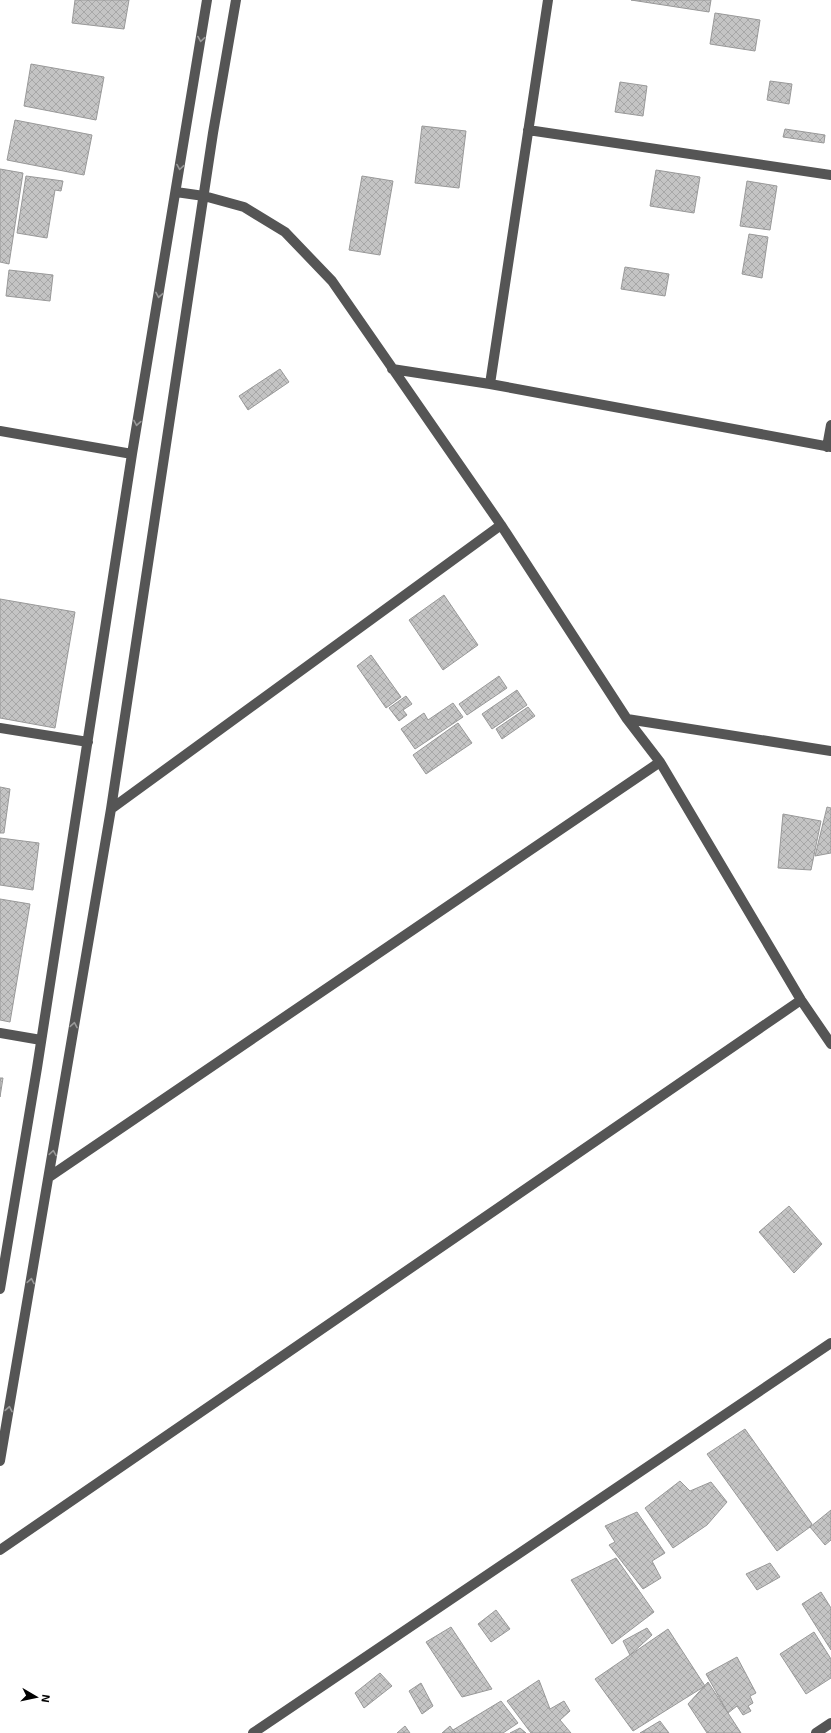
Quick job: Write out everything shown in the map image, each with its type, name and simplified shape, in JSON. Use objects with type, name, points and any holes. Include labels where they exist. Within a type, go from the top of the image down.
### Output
[{"type":"street","points":[[0,1289],[41,1040],[132,454],[207,0]]},
{"type":"street","points":[[0,1461],[111,809],[204,196],[236,0]]},
{"type":"street","points":[[490,384],[548,0]]},
{"type":"street","points":[[528,130],[831,176]]},
{"type":"street","points":[[176,192],[204,196],[244,207],[285,232],[332,281],[501,525],[627,719],[660,762],[801,1000],[831,1044]]},
{"type":"street","points":[[392,369],[490,384],[829,447],[831,426]]},
{"type":"street","points":[[0,431],[132,454]]},
{"type":"street","points":[[111,809],[501,525]]},
{"type":"street","points":[[627,719],[831,751]]},
{"type":"street","points":[[0,728],[88,742]]},
{"type":"street","points":[[49,1177],[660,762]]},
{"type":"street","points":[[0,1550],[801,1000]]},
{"type":"street","points":[[0,1033],[41,1040]]},
{"type":"street","points":[[253,1733],[831,1343]]},
{"type":"street","points":[[816,1733],[831,1723]]},
{"type":"building","points":[[75,0],[129,0],[124,29],[72,23]]},
{"type":"building","points":[[631,0],[711,0],[709,12]]},
{"type":"building","points":[[715,13],[760,20],[755,51],[710,44]]},
{"type":"building","points":[[31,64],[104,77],[96,120],[24,106]]},
{"type":"building","points":[[770,81],[792,84],[789,104],[767,100]]},
{"type":"building","points":[[620,82],[647,86],[643,116],[615,112]]},
{"type":"building","points":[[15,120],[92,135],[84,175],[7,160]]},
{"type":"building","points":[[422,126],[466,131],[459,188],[415,183]]},
{"type":"building","points":[[785,129],[825,135],[824,143],[783,137]]},
{"type":"building","points":[[0,169],[23,173],[9,264],[0,262]]},
{"type":"building","points":[[656,170],[700,177],[694,213],[650,206]]},
{"type":"building","points":[[26,176],[63,181],[61,191],[55,190],[47,238],[17,233]]},
{"type":"building","points":[[362,176],[393,181],[380,255],[349,250]]},
{"type":"building","points":[[747,181],[777,186],[770,230],[740,226]]},
{"type":"building","points":[[749,234],[768,237],[762,278],[742,274]]},
{"type":"building","points":[[625,267],[669,274],[665,296],[621,289]]},
{"type":"building","points":[[9,270],[53,275],[50,301],[6,296]]},
{"type":"building","points":[[280,369],[289,382],[248,410],[239,396]]},
{"type":"building","points":[[444,595],[478,645],[443,670],[409,620]]},
{"type":"building","points":[[0,599],[75,612],[55,728],[0,718]]},
{"type":"building","points":[[371,655],[401,697],[386,708],[357,666]]},
{"type":"building","points":[[499,676],[507,688],[467,715],[459,704]]},
{"type":"building","points":[[517,690],[527,705],[492,729],[482,714]]},
{"type":"building","points":[[406,696],[412,704],[403,710],[407,715],[399,721],[389,708]]},
{"type":"building","points":[[453,703],[463,717],[415,749],[401,729],[424,713],[428,720]]},
{"type":"building","points":[[528,707],[535,716],[502,739],[496,729]]},
{"type":"building","points":[[458,723],[472,743],[426,774],[413,755]]},
{"type":"building","points":[[0,787],[10,789],[4,833],[0,833]]},
{"type":"building","points":[[827,807],[831,808],[831,853],[815,856]]},
{"type":"building","points":[[783,814],[821,821],[811,870],[778,868]]},
{"type":"building","points":[[0,838],[39,843],[33,890],[0,885]]},
{"type":"building","points":[[0,899],[30,904],[10,1022],[0,1020]]},
{"type":"building","points":[[0,1078],[3,1078],[0,1097]]},
{"type":"building","points":[[789,1206],[822,1244],[794,1273],[759,1232]]},
{"type":"building","points":[[745,1429],[812,1524],[777,1551],[707,1454]]},
{"type":"building","points":[[680,1481],[690,1491],[711,1482],[727,1502],[707,1525],[673,1548],[645,1508]]},
{"type":"building","points":[[831,1510],[831,1540],[825,1545],[810,1527]]},
{"type":"building","points":[[637,1512],[665,1553],[652,1561],[661,1578],[643,1589],[609,1545],[615,1542],[605,1526]]},
{"type":"building","points":[[616,1558],[654,1612],[612,1644],[571,1580]]},
{"type":"building","points":[[770,1563],[780,1577],[757,1590],[746,1574]]},
{"type":"building","points":[[821,1592],[831,1608],[831,1650],[802,1604]]},
{"type":"building","points":[[496,1610],[510,1629],[491,1642],[478,1624]]},
{"type":"building","points":[[451,1627],[492,1689],[462,1697],[426,1642]]},
{"type":"building","points":[[647,1628],[652,1635],[630,1655],[623,1641]]},
{"type":"building","points":[[668,1629],[705,1686],[633,1731],[595,1679]]},
{"type":"building","points":[[814,1632],[831,1659],[831,1678],[806,1694],[780,1654]]},
{"type":"building","points":[[737,1657],[756,1693],[750,1696],[753,1703],[748,1706],[751,1711],[743,1715],[737,1706],[728,1713],[706,1674]]},
{"type":"building","points":[[380,1673],[392,1686],[364,1708],[355,1693]]},
{"type":"building","points":[[539,1680],[550,1709],[564,1701],[570,1711],[560,1720],[571,1733],[531,1733],[507,1701]]},
{"type":"building","points":[[708,1682],[741,1733],[707,1733],[688,1704]]},
{"type":"building","points":[[421,1683],[433,1706],[422,1714],[409,1691]]},
{"type":"building","points":[[501,1701],[518,1723],[503,1733],[456,1733],[453,1730]]},
{"type":"building","points":[[660,1721],[669,1733],[640,1733]]},
{"type":"building","points":[[405,1726],[410,1733],[397,1733]]},
{"type":"building","points":[[450,1726],[455,1733],[442,1733]]},
{"type":"building","points":[[520,1728],[526,1733],[510,1733]]}]
